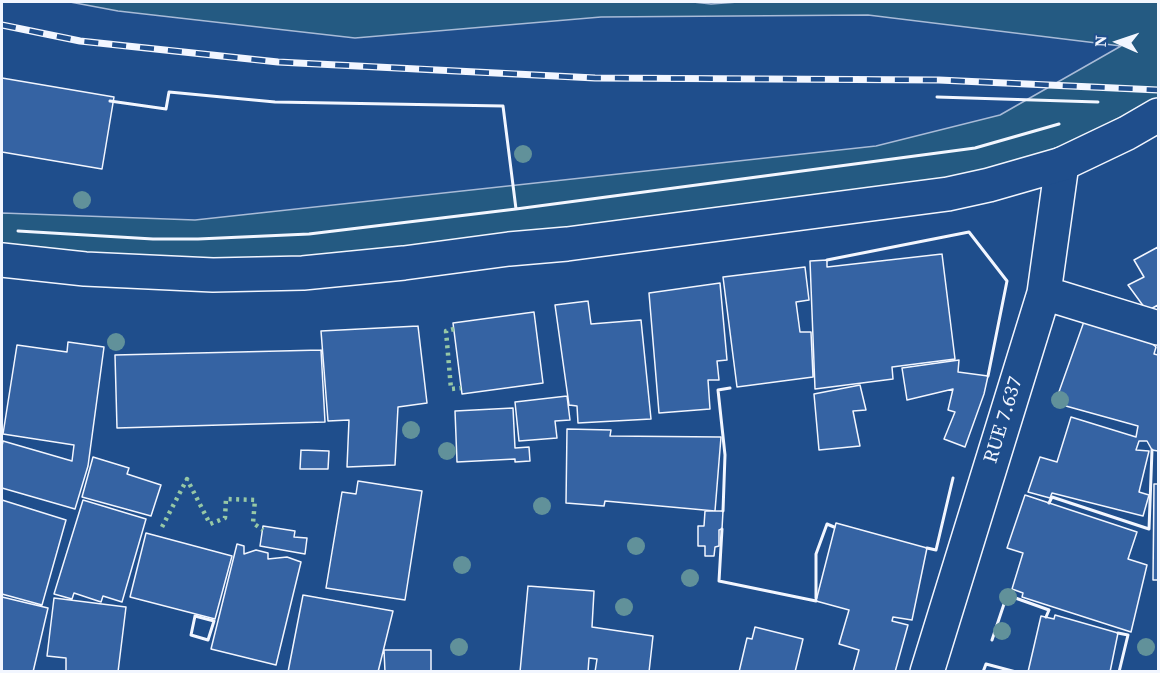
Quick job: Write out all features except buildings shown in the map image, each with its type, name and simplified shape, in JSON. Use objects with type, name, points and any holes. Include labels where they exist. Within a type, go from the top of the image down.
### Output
[{"type":"main road","points":[[2,260],[85,269],[201,275],[303,273],[567,244],[948,194],[1062,164],[1158,116]]},
{"type":"main road","name":"RUE 7.637","points":[[927,672],[1044,293],[1062,164]]},
{"type":"main road","points":[[1044,293],[1158,328]]},
{"type":"shaded area","points":[[70,2],[693,2],[711,4],[738,2],[1158,2],[1158,115],[1062,164],[404,263],[2,260],[2,213],[195,220],[876,146],[1000,115],[1121,46],[868,15],[601,17],[355,38],[118,11]]},
{"type":"railway","points":[[2,25],[80,41],[278,62],[595,78],[939,80],[1158,90]]},
{"type":"hedge","points":[[454,329],[446,331],[451,389],[461,388]]},
{"type":"hedge","points":[[162,527],[187,479],[210,524],[225,518],[226,499],[255,500],[253,523],[263,530]]},
{"type":"wall","points":[[110,101],[166,109],[169,92],[275,102],[503,106],[516,209]]},
{"type":"wall","points":[[937,97],[1098,102]]},
{"type":"wall","points":[[18,231],[153,239],[309,234],[975,148],[1059,124]]},
{"type":"wall","points":[[827,260],[969,232],[1007,281],[988,376]]},
{"type":"wall","points":[[723,511],[725,455],[718,390],[730,388]]},
{"type":"wall","points":[[1049,503],[1052,497],[1149,529],[1152,450]]},
{"type":"wall","points":[[927,548],[936,550],[953,478]]},
{"type":"wall","points":[[816,598],[816,554],[827,524],[834,527]]},
{"type":"wall","points":[[722,529],[719,581],[816,601]]},
{"type":"wall","points":[[992,640],[1007,595],[1049,610],[1046,617]]},
{"type":"wall","points":[[195,616],[214,621],[208,640],[191,635],[195,616]]},
{"type":"wall","points":[[1118,633],[1128,635],[1119,672]]},
{"type":"wall","points":[[983,672],[986,664],[1016,672]]}]
